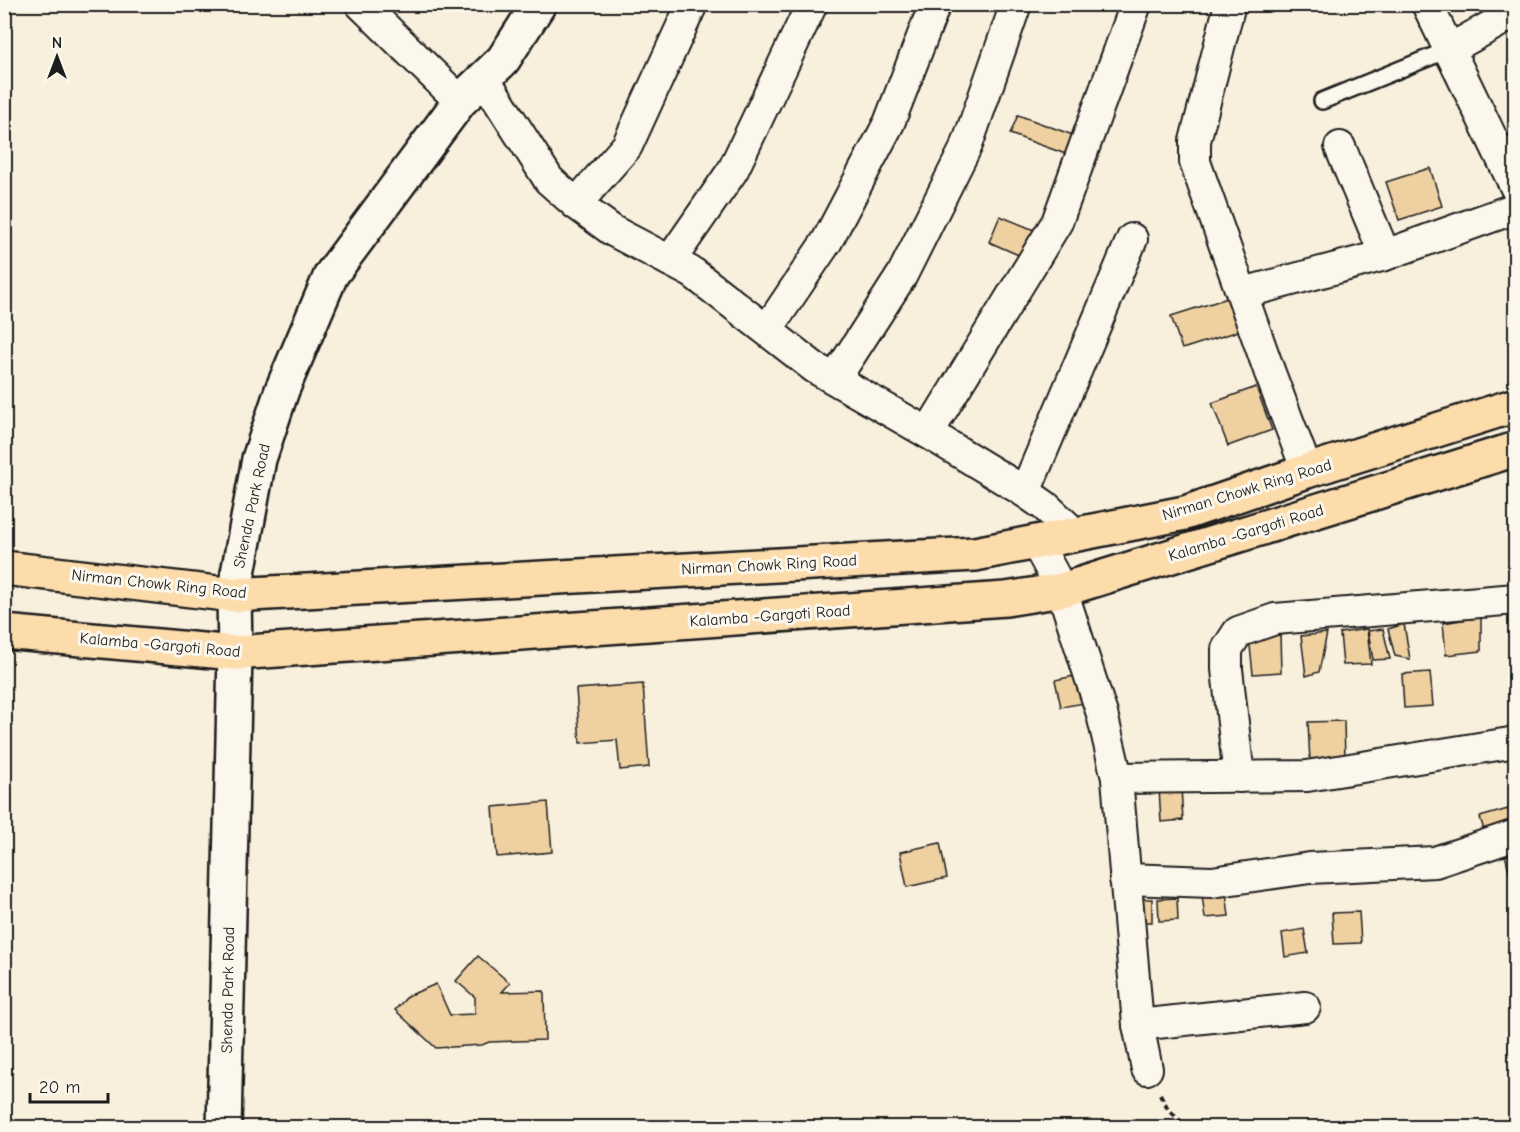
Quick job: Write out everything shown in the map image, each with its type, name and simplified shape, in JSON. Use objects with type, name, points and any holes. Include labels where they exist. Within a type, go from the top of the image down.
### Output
[{"type":"main road","name":"Shenda Park Road","points":[[224,1128],[235,653],[234,595],[259,459],[282,390],[331,275],[460,101],[503,60],[539,4]]},
{"type":"main road","name":"Nirman Chowk Ring Road","points":[[4,568],[234,595],[975,554],[1185,513],[1307,471],[1515,405]]},
{"type":"main road","name":"Kalamba -Gargoti Road","points":[[4,632],[235,653],[1006,599],[1062,590],[1515,449]]},
{"type":"street","points":[[361,4],[460,101]]},
{"type":"street","points":[[576,204],[627,146],[692,4]]},
{"type":"street","points":[[670,261],[733,170],[812,4]]},
{"type":"street","points":[[767,330],[827,241],[889,123],[936,4]]},
{"type":"street","points":[[835,379],[902,275],[967,145],[1016,4]]},
{"type":"street","points":[[928,433],[1057,222],[1136,4]]},
{"type":"street","points":[[1230,4],[1195,141],[1195,162],[1307,471]]},
{"type":"street","points":[[1427,4],[1515,188]]},
{"type":"street","points":[[1450,50],[1515,12]]},
{"type":"street","points":[[484,78],[549,180],[576,204],[613,231],[693,273],[815,368],[1025,492],[1045,506],[1075,534]]},
{"type":"street","points":[[1340,147],[1386,255]]},
{"type":"street","points":[[1243,293],[1386,255],[1515,208]]},
{"type":"street","points":[[1025,492],[1132,239]]},
{"type":"street","points":[[1036,542],[1062,590],[1102,714],[1117,778],[1138,1024],[1147,1069]]},
{"type":"street","points":[[1239,777],[1227,669],[1227,649],[1238,632],[1275,619],[1515,599]]},
{"type":"street","points":[[1117,778],[1307,776],[1515,741]]},
{"type":"street","points":[[1125,879],[1212,882],[1310,868],[1435,862],[1515,835]]},
{"type":"street","points":[[1138,1024],[1305,1007]]},
{"type":"lane","points":[[1322,101],[1450,50]]},
{"type":"path","points":[[1147,1069],[1168,1109],[1188,1128]]},
{"type":"building","points":[[1018,115],[1081,138],[1074,157],[1010,134]]},
{"type":"building","points":[[1430,168],[1442,206],[1399,220],[1386,182]]},
{"type":"building","points":[[1000,216],[1034,230],[1023,257],[989,242]]},
{"type":"building","points":[[1231,297],[1242,330],[1182,349],[1171,316]]},
{"type":"building","points":[[1256,387],[1272,430],[1228,446],[1212,403]]},
{"type":"building","points":[[1481,617],[1481,651],[1446,655],[1443,623]]},
{"type":"building","points":[[1404,624],[1410,659],[1395,656],[1388,629]]},
{"type":"building","points":[[1367,629],[1371,664],[1343,665],[1340,633]]},
{"type":"building","points":[[1383,629],[1390,659],[1373,660],[1368,631]]},
{"type":"building","points":[[1327,633],[1319,672],[1306,676],[1301,636]]},
{"type":"building","points":[[1280,635],[1281,672],[1253,674],[1249,637]]},
{"type":"building","points":[[1430,672],[1433,706],[1404,708],[1402,674]]},
{"type":"building","points":[[1079,675],[1085,703],[1061,707],[1055,680]]},
{"type":"building","points":[[643,684],[649,767],[620,770],[617,740],[580,743],[576,689]]},
{"type":"building","points":[[1344,721],[1345,760],[1310,762],[1308,722]]},
{"type":"building","points":[[1181,787],[1183,820],[1161,822],[1159,788]]},
{"type":"building","points":[[548,802],[552,852],[497,857],[493,807]]},
{"type":"building","points":[[1508,809],[1514,828],[1486,837],[1480,817]]},
{"type":"building","points":[[940,843],[947,878],[907,887],[900,852]]},
{"type":"building","points":[[1516,852],[1516,884],[1513,885],[1505,855]]},
{"type":"building","points":[[1226,892],[1229,916],[1205,918],[1202,895]]},
{"type":"building","points":[[1177,898],[1178,920],[1159,921],[1158,899]]},
{"type":"building","points":[[1133,899],[1152,899],[1152,922],[1133,922]]},
{"type":"building","points":[[1359,912],[1361,943],[1334,944],[1332,913]]},
{"type":"building","points":[[1304,929],[1308,953],[1285,957],[1282,933]]},
{"type":"building","points":[[478,956],[510,983],[502,992],[544,991],[545,1040],[489,1042],[482,1045],[436,1048],[395,1010],[408,996],[436,984],[450,1015],[475,1014],[475,997],[456,981]]}]
